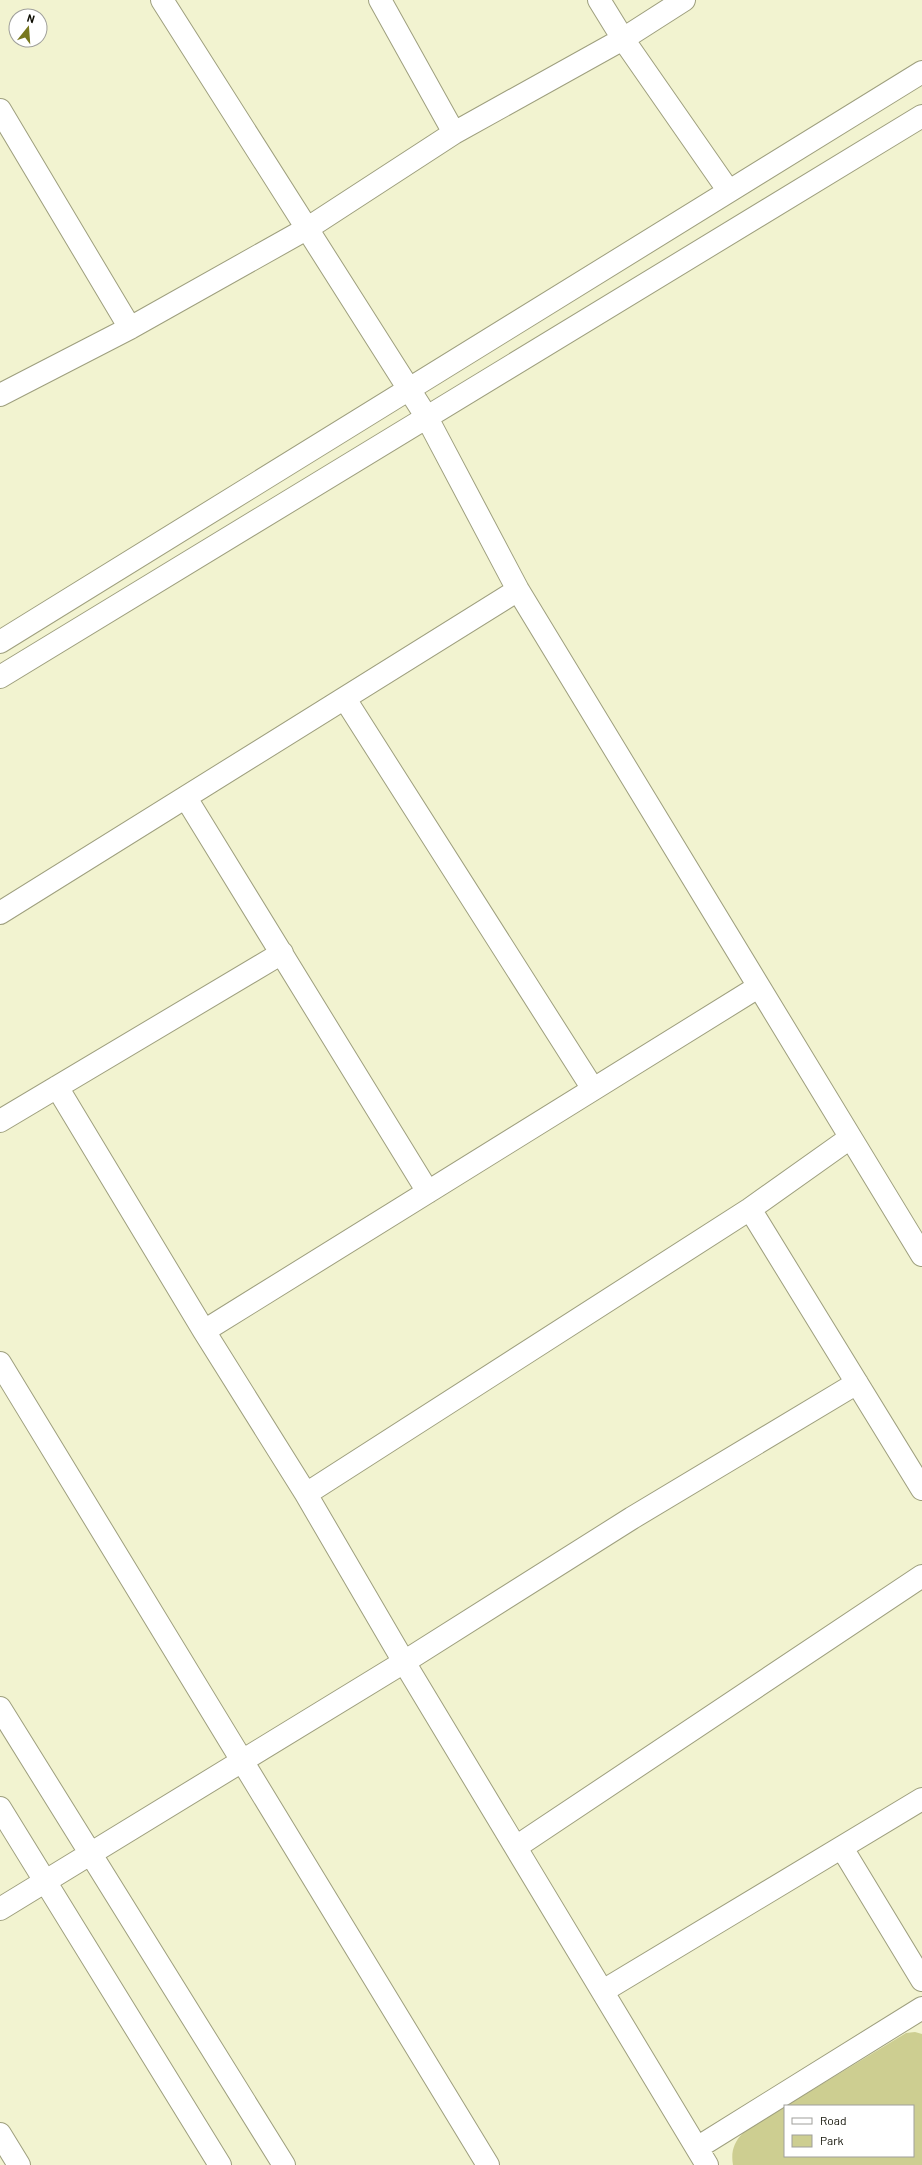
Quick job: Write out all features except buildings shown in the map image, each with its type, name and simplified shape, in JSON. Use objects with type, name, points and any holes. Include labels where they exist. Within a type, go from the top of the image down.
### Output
[{"type":"street","points":[[162,0],[426,416],[518,590],[922,1255]]},
{"type":"street","points":[[380,0],[454,133]]},
{"type":"street","points":[[600,0],[623,38],[728,190]]},
{"type":"street","points":[[0,396],[130,328],[308,228],[454,133],[623,38],[684,0]]},
{"type":"street","points":[[0,642],[728,190],[922,72]]},
{"type":"street","points":[[0,110],[130,328]]},
{"type":"street","points":[[0,677],[426,416],[922,116]]},
{"type":"street","points":[[0,913],[518,590]]},
{"type":"street","points":[[345,698],[593,1089]]},
{"type":"street","points":[[186,798],[428,1192]]},
{"type":"street","points":[[0,1121],[282,953]]},
{"type":"street","points":[[204,1331],[758,987]]},
{"type":"street","points":[[57,1087],[204,1331],[306,1494],[404,1662],[702,2156],[922,2008]]},
{"type":"street","points":[[306,1494],[750,1209],[850,1138]]},
{"type":"street","points":[[750,1209],[922,1489]]},
{"type":"street","points":[[0,1363],[488,2165]]},
{"type":"street","points":[[0,1909],[404,1662],[632,1518],[857,1383]]},
{"type":"street","points":[[516,1847],[922,1576]]},
{"type":"street","points":[[0,1708],[284,2165]]},
{"type":"street","points":[[603,1991],[922,1799]]},
{"type":"street","points":[[0,1808],[220,2165]]},
{"type":"street","points":[[842,1848],[922,1980]]},
{"type":"street","points":[[0,2134],[19,2165]]},
{"type":"green space","points":[[915,2032],[922,2034],[922,2165],[733,2165],[735,2144],[740,2136],[756,2123],[784,2108],[784,2157],[914,2157],[914,2105],[788,2105],[906,2033]]}]
